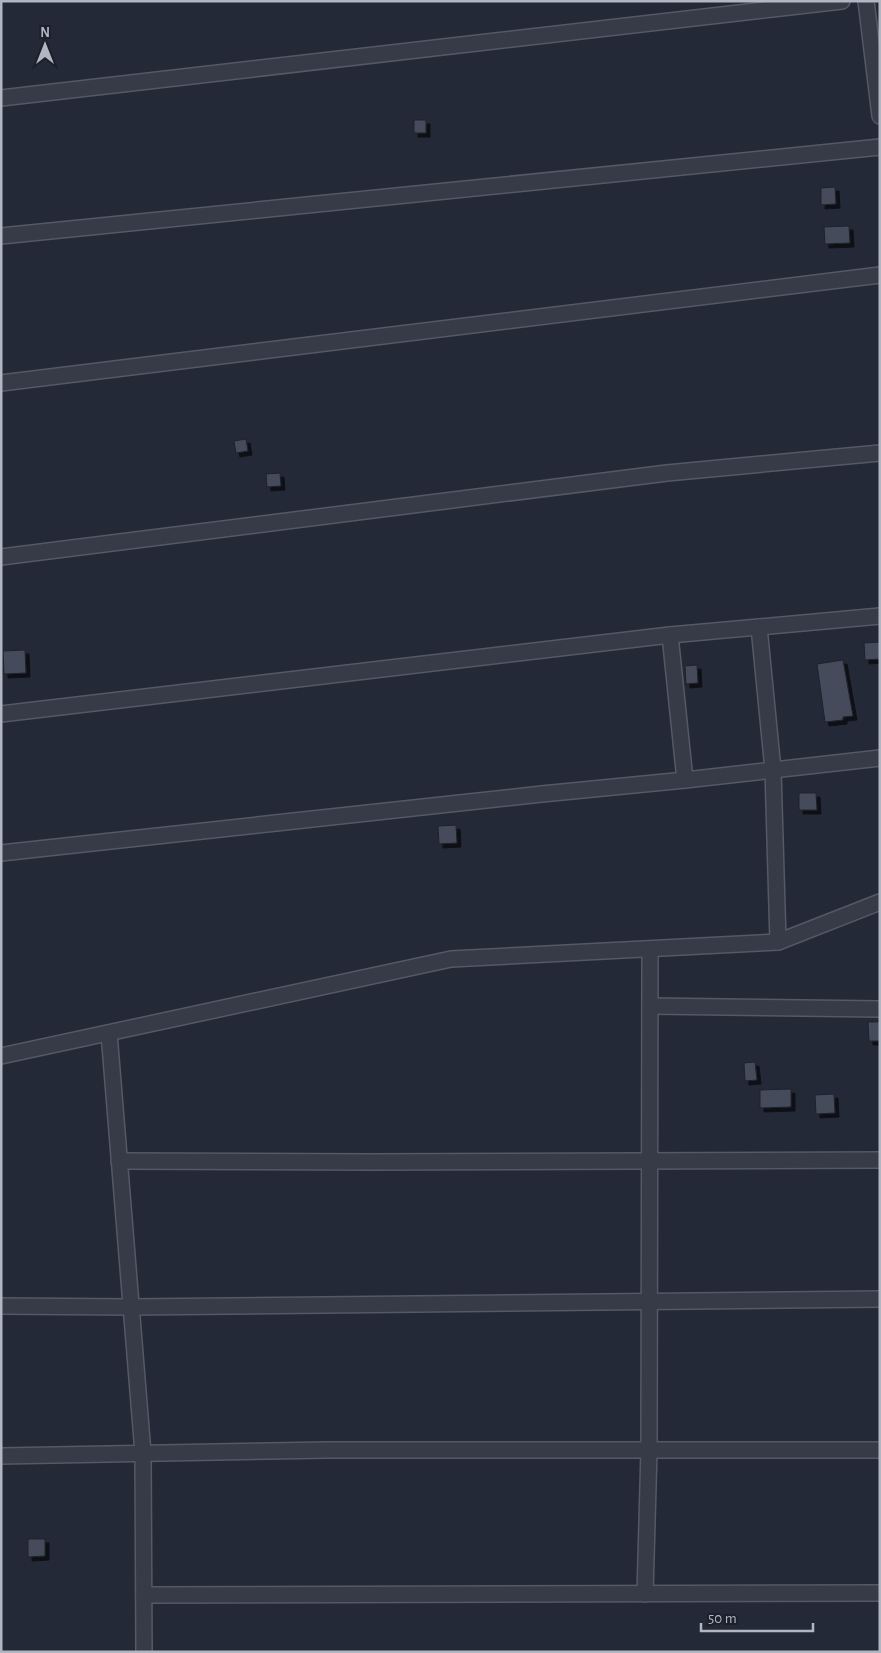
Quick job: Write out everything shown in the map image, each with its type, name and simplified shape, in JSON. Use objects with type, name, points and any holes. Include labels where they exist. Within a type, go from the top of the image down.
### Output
[{"type":"street","points":[[1,98],[842,1]]},
{"type":"street","points":[[866,1],[880,116]]},
{"type":"street","points":[[1,236],[880,147]]},
{"type":"street","points":[[1,383],[880,275]]},
{"type":"street","points":[[1,556],[667,473],[880,453]]},
{"type":"street","points":[[1,714],[670,636],[880,616]]},
{"type":"street","points":[[759,627],[773,770],[778,942]]},
{"type":"street","points":[[670,636],[685,780]]},
{"type":"street","points":[[1,853],[880,758]]},
{"type":"street","points":[[1,1056],[451,959],[778,942],[880,902]]},
{"type":"street","points":[[645,1594],[649,1450],[650,950]]},
{"type":"street","points":[[650,1006],[880,1009]]},
{"type":"street","points":[[109,1033],[144,1453],[144,1652]]},
{"type":"street","points":[[119,1161],[880,1160]]},
{"type":"street","points":[[1,1306],[131,1307],[880,1299]]},
{"type":"street","points":[[1,1456],[328,1450],[880,1450]]},
{"type":"street","points":[[144,1595],[880,1593]]},
{"type":"building","points":[[414,120],[426,120],[426,133],[414,133]]},
{"type":"building","points":[[835,187],[836,204],[821,205],[821,188]]},
{"type":"building","points":[[849,226],[850,243],[825,244],[824,227]]},
{"type":"building","points":[[246,439],[248,451],[236,453],[234,441]]},
{"type":"building","points":[[280,473],[281,486],[267,487],[266,474]]},
{"type":"building","points":[[880,642],[880,659],[865,660],[864,643]]},
{"type":"building","points":[[25,650],[26,673],[4,674],[3,651]]},
{"type":"building","points":[[843,660],[853,716],[843,717],[843,720],[825,722],[817,664]]},
{"type":"building","points":[[697,665],[698,683],[686,684],[685,666]]},
{"type":"building","points":[[799,793],[816,793],[817,810],[799,810]]},
{"type":"building","points":[[456,825],[457,843],[439,844],[438,826]]},
{"type":"building","points":[[868,1022],[880,1022],[880,1041],[869,1041]]},
{"type":"building","points":[[755,1062],[757,1080],[745,1081],[744,1063]]},
{"type":"building","points":[[791,1089],[791,1107],[760,1108],[760,1090]]},
{"type":"building","points":[[834,1094],[835,1113],[816,1114],[815,1095]]},
{"type":"building","points":[[28,1539],[45,1539],[45,1556],[28,1557]]}]
